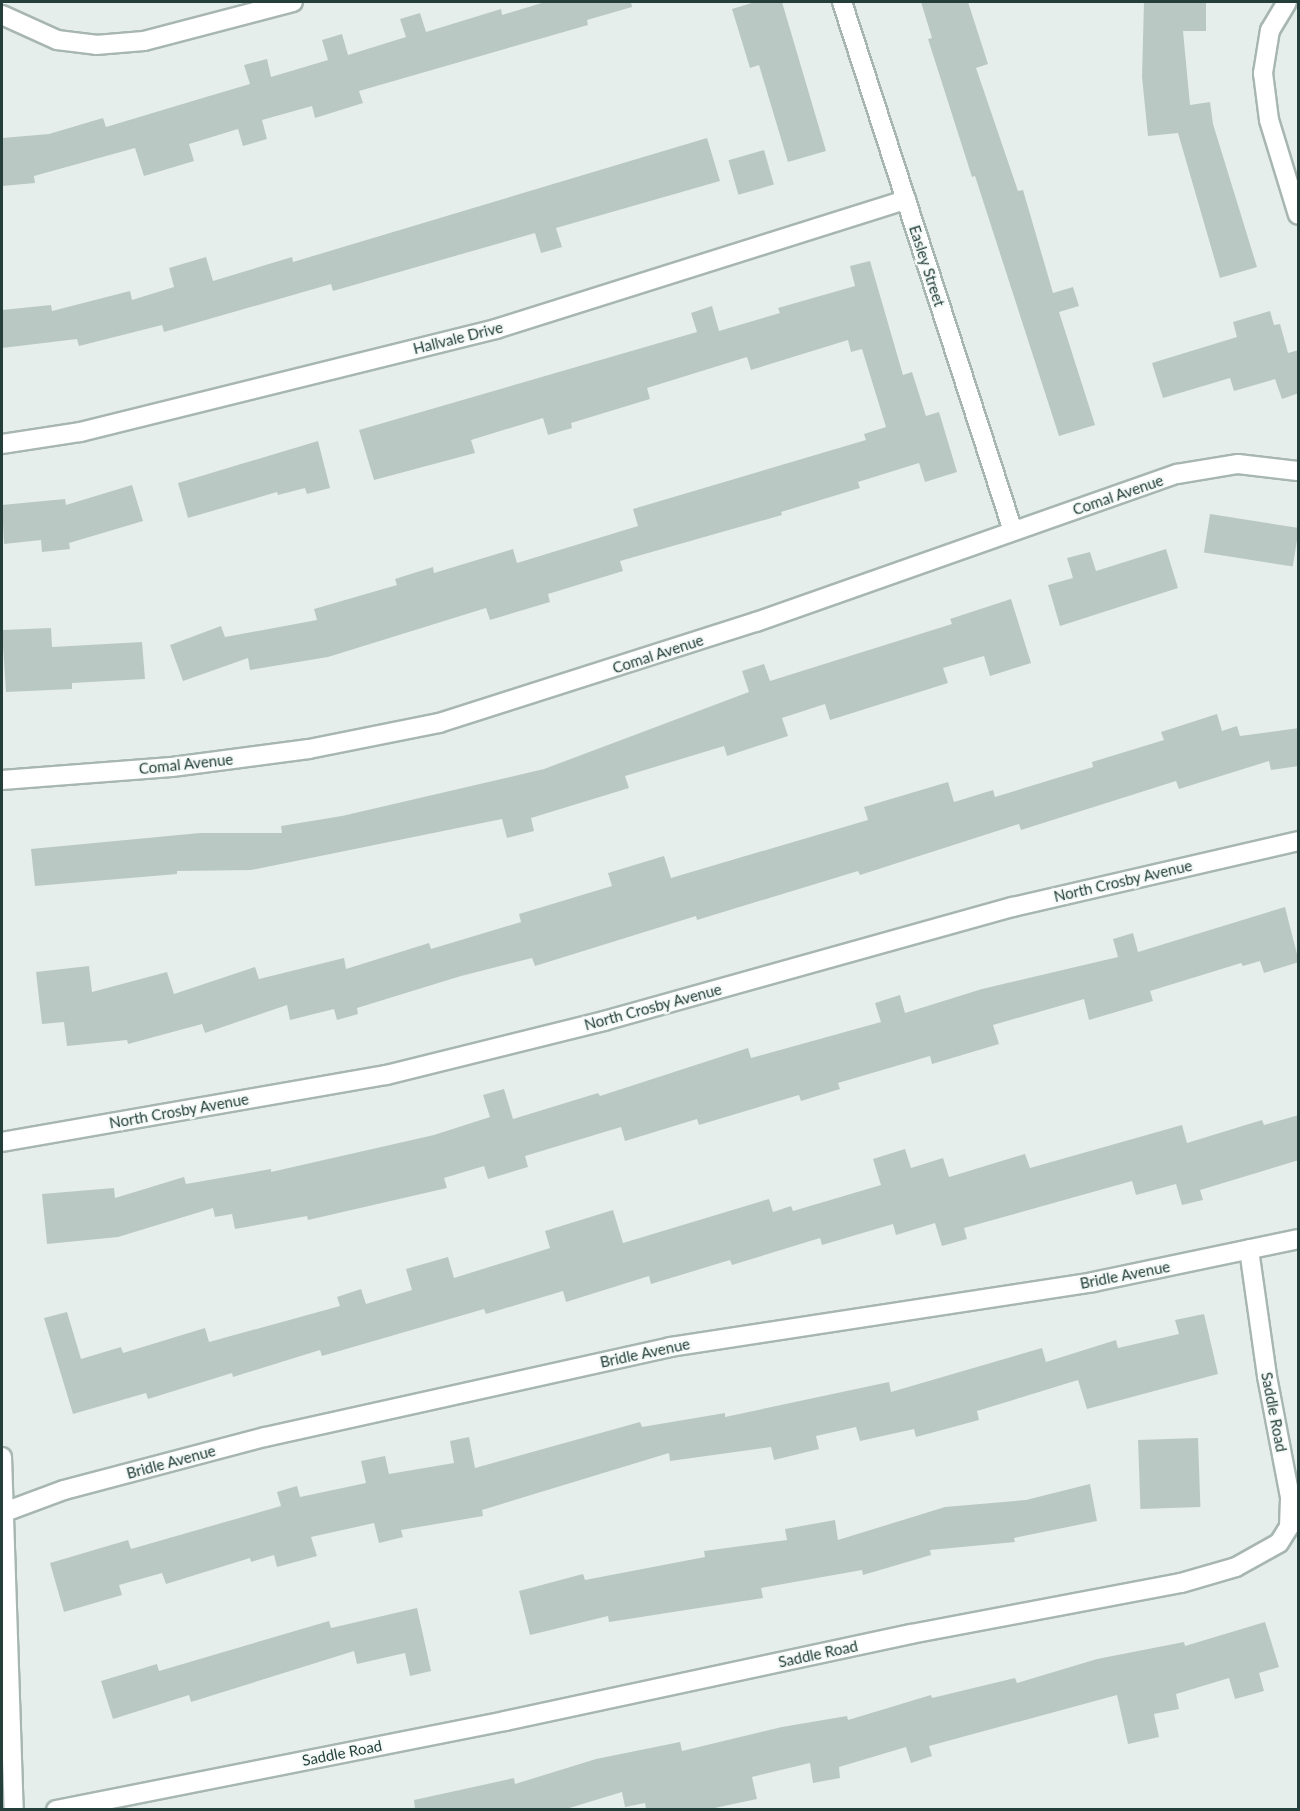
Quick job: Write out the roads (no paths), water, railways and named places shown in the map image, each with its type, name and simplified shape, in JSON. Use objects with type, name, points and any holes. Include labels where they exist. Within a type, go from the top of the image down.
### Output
[{"type":"street","points":[[6,20],[57,40],[96,45],[144,41],[293,2]]},
{"type":"street","name":"Easley Street","points":[[842,2],[1013,531]]},
{"type":"street","points":[[1287,2],[1270,30],[1263,73],[1269,120],[1299,215]]},
{"type":"street","name":"Hallvale Drive","points":[[2,444],[80,432],[496,329],[906,200]]},
{"type":"street","name":"Comal Avenue","points":[[2,780],[172,767],[309,749],[439,723],[756,622],[1177,474],[1238,464],[1299,471]]},
{"type":"street","name":"North Crosby Avenue","points":[[2,1142],[386,1075],[604,1021],[1013,906],[1299,841]]},
{"type":"street","name":"Bridle Avenue","points":[[3,1513],[64,1490],[265,1437],[670,1347],[1093,1282],[1299,1239]]},
{"type":"street","name":"Saddle Road","points":[[56,1809],[505,1721],[911,1634],[1181,1584],[1236,1567],[1279,1544],[1289,1527],[1290,1497],[1267,1376],[1249,1249]]},
{"type":"street","points":[[2,1457],[14,1809]]}]
